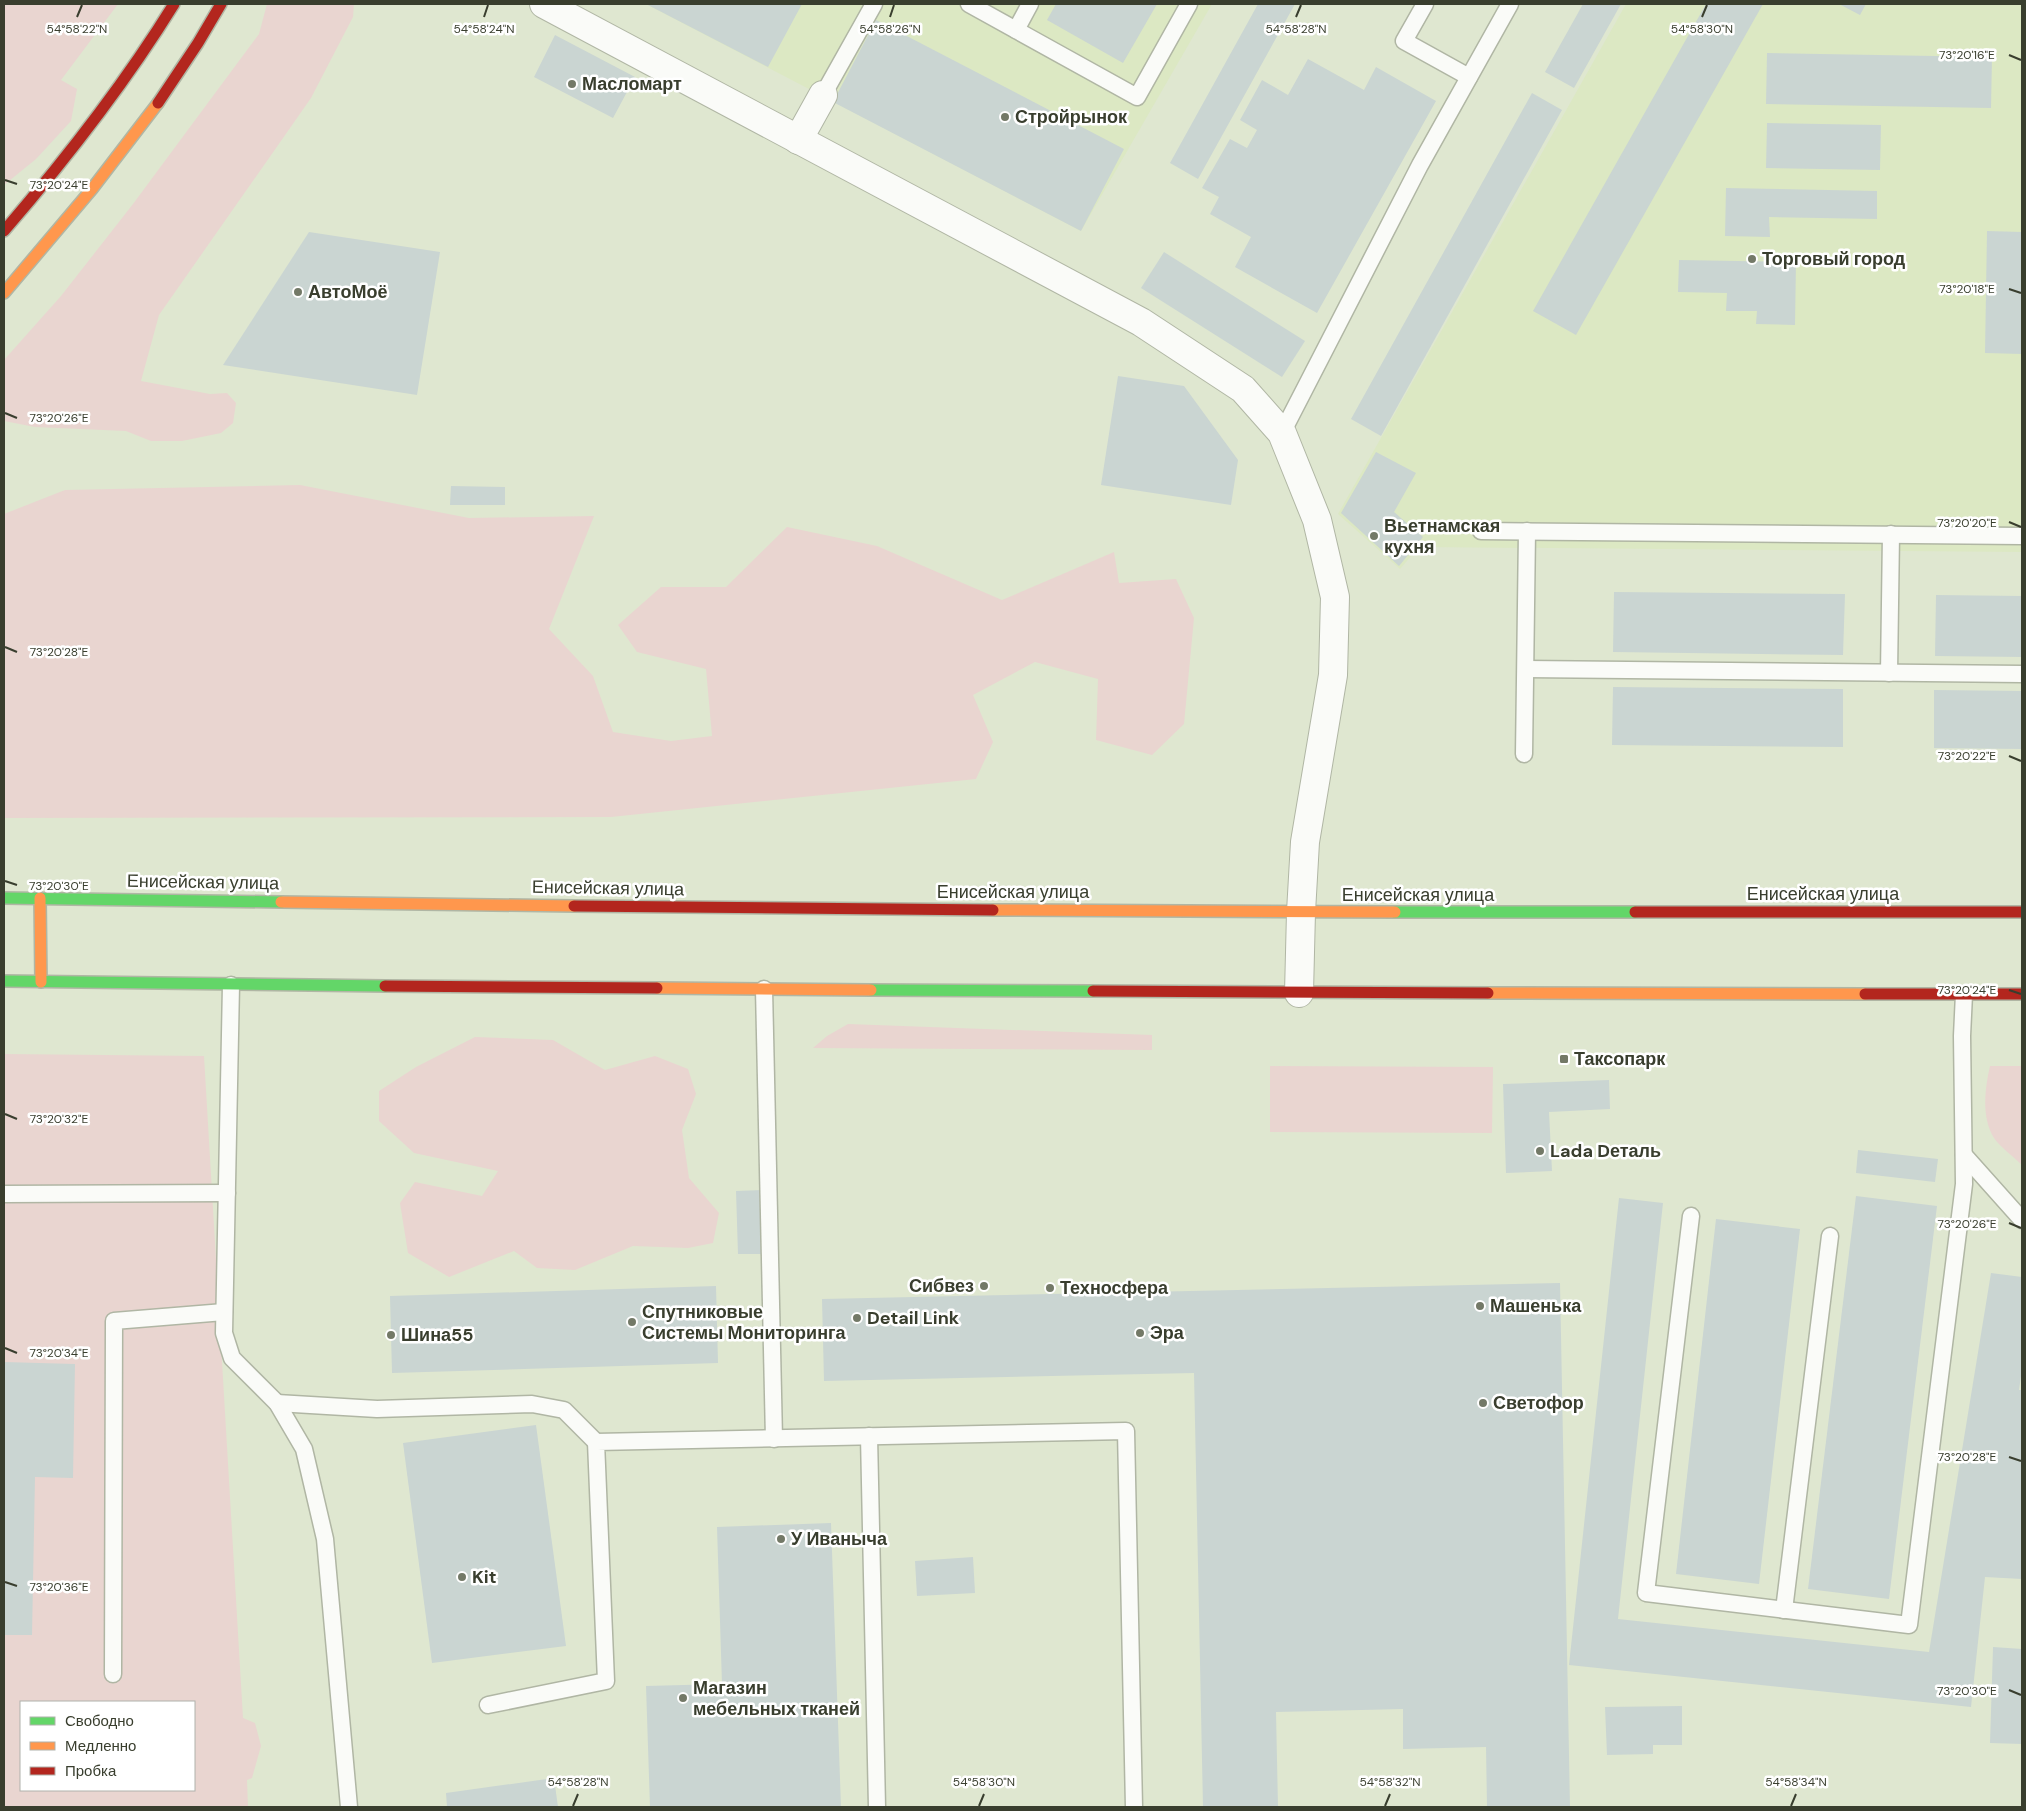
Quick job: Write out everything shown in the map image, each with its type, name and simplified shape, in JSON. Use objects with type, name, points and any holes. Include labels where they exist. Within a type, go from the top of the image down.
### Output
[{"type":"main road","points":[[4,231],[58,170],[153,40],[174,4]]},
{"type":"main road","points":[[4,293],[160,103],[204,35],[221,4]]},
{"type":"main road","name":"Енисейская улица","points":[[4,898],[746,908],[1301,912],[2022,912]]},
{"type":"main road","points":[[40,898],[41,982]]},
{"type":"main road","points":[[4,981],[231,985],[1299,993],[2022,994]]},
{"type":"street","points":[[544,4],[1141,322],[1243,389],[1282,433],[1317,520],[1335,597],[1333,675],[1305,842],[1299,993]]},
{"type":"street","points":[[798,140],[823,95]]},
{"type":"lane","points":[[823,95],[874,4]]},
{"type":"lane","points":[[969,4],[1137,97],[1189,4]]},
{"type":"lane","points":[[1016,30],[1030,4]]},
{"type":"lane","points":[[1425,4],[1404,41],[1469,77]]},
{"type":"lane","points":[[1282,433],[1420,165],[1510,4]]},
{"type":"lane","points":[[1481,530],[2022,536]]},
{"type":"lane","points":[[1524,754],[1527,531]]},
{"type":"lane","points":[[1889,672],[1891,534]]},
{"type":"lane","points":[[1526,669],[2022,674]]},
{"type":"lane","points":[[231,985],[224,1333],[232,1358],[277,1403],[304,1449],[325,1539],[349,1807]]},
{"type":"lane","points":[[764,989],[774,1439]]},
{"type":"lane","points":[[1691,1216],[1646,1593],[1909,1625],[1963,1193],[1962,1036],[1964,994]]},
{"type":"lane","points":[[1964,1155],[2022,1220]]},
{"type":"lane","points":[[4,1194],[226,1193]]},
{"type":"lane","points":[[1784,1610],[1830,1236]]},
{"type":"lane","points":[[113,1674],[114,1321],[224,1312]]},
{"type":"lane","points":[[277,1403],[377,1410],[532,1404],[564,1410],[596,1442],[606,1681],[488,1704]]},
{"type":"lane","points":[[596,1442],[1126,1431],[1134,1807]]},
{"type":"lane","points":[[869,1436],[877,1807]]},
{"type":"shaded area","points":[[4,4],[118,4],[61,80],[77,89],[71,121],[36,159],[4,185]]},
{"type":"shaded area","points":[[267,4],[354,4],[353,17],[311,98],[159,315],[141,381],[210,394],[227,393],[236,403],[233,423],[221,433],[182,441],[151,441],[126,431],[35,427],[4,421],[4,360],[61,296],[133,204],[259,34]]},
{"type":"shaded area","name":"Стройрынок","points":[[646,4],[1212,4],[1081,231]]},
{"type":"shaded area","name":"Торговый город","points":[[1626,4],[2022,4],[2022,552],[1419,547],[1400,569],[1338,514]]},
{"type":"shaded area","points":[[300,485],[469,518],[594,516],[549,629],[593,676],[613,732],[671,741],[712,736],[706,669],[637,652],[618,625],[661,587],[726,587],[787,527],[877,546],[1002,600],[1114,552],[1119,583],[1176,579],[1194,618],[1184,724],[1152,755],[1096,740],[1098,679],[1035,662],[973,695],[993,742],[976,779],[611,817],[4,818],[4,514],[65,490]]},
{"type":"shaded area","points":[[848,1024],[1152,1035],[1152,1050],[813,1048],[827,1036]]},
{"type":"shaded area","points":[[475,1037],[553,1040],[605,1070],[655,1056],[688,1069],[696,1094],[682,1130],[689,1178],[719,1213],[713,1243],[688,1248],[633,1246],[575,1270],[537,1268],[514,1251],[449,1277],[408,1253],[400,1203],[415,1182],[482,1196],[498,1171],[414,1153],[379,1121],[379,1091],[416,1067]]},
{"type":"shaded area","points":[[4,1054],[204,1056],[243,1718],[255,1723],[261,1746],[252,1778],[247,1780],[248,1807],[4,1807]]},
{"type":"shaded area","points":[[1270,1066],[1493,1067],[1492,1133],[1270,1132]]},
{"type":"shaded area","points":[[1990,1066],[2022,1066],[2022,1165],[1997,1142],[1987,1121],[1985,1102]]},
{"type":"building","points":[[646,4],[802,4],[768,67]]},
{"type":"building","points":[[1056,4],[1157,4],[1123,63],[1047,20]]},
{"type":"building","points":[[1258,4],[1295,4],[1198,179],[1170,163]]},
{"type":"building","points":[[1583,4],[1621,4],[1574,88],[1545,72]]},
{"type":"building","points":[[1706,4],[1763,4],[1576,335],[1533,311]]},
{"type":"building","points":[[1839,4],[1866,4],[1860,15]]},
{"type":"building","points":[[876,20],[1124,149],[1081,231],[833,102]]},
{"type":"building","points":[[555,35],[635,77],[613,118],[534,77]]},
{"type":"building","points":[[1767,53],[1992,57],[1991,108],[1766,104]]},
{"type":"building","points":[[1308,59],[1364,90],[1376,67],[1436,101],[1317,313],[1235,267],[1251,237],[1210,214],[1219,197],[1202,188],[1230,139],[1247,148],[1257,130],[1240,120],[1262,80],[1288,95]]},
{"type":"building","points":[[1532,93],[1562,110],[1381,436],[1351,419]]},
{"type":"building","points":[[1767,123],[1881,125],[1880,170],[1766,168]]},
{"type":"building","points":[[1726,188],[1877,191],[1877,219],[1769,217],[1770,237],[1725,236]]},
{"type":"building","points":[[1987,231],[2022,232],[2022,354],[1985,353]]},
{"type":"building","points":[[309,232],[440,252],[417,395],[223,365]]},
{"type":"building","points":[[1164,252],[1305,341],[1282,377],[1141,288]]},
{"type":"building","points":[[1679,260],[1796,262],[1795,325],[1756,324],[1757,311],[1726,311],[1727,293],[1678,292]]},
{"type":"building","points":[[1118,376],[1184,386],[1238,460],[1231,505],[1101,485]]},
{"type":"building","points":[[1376,452],[1416,473],[1394,512],[1423,537],[1399,566],[1341,513]]},
{"type":"building","points":[[451,486],[505,487],[505,505],[450,505]]},
{"type":"building","points":[[1614,592],[1845,594],[1843,655],[1613,652]]},
{"type":"building","points":[[1936,595],[2022,596],[2022,657],[1935,656]]},
{"type":"building","points":[[1613,687],[1843,689],[1843,747],[1612,745]]},
{"type":"building","points":[[1934,690],[2022,691],[2022,749],[1934,748]]},
{"type":"building","points":[[1609,1080],[1610,1109],[1549,1112],[1552,1171],[1506,1173],[1503,1084]]},
{"type":"building","points":[[1858,1150],[1938,1159],[1935,1182],[1856,1173]]},
{"type":"building","points":[[763,1190],[765,1254],[738,1254],[736,1191]]},
{"type":"building","points":[[1856,1196],[1937,1206],[1889,1599],[1808,1589]]},
{"type":"building","points":[[1619,1198],[1663,1203],[1618,1619],[1929,1652],[1991,1273],[2022,1277],[2022,1369],[2019,1390],[2022,1390],[2022,1579],[1985,1577],[1971,1707],[1569,1665]]},
{"type":"building","points":[[1716,1219],[1800,1229],[1759,1584],[1676,1574]]},
{"type":"building","points":[[1560,1283],[1570,1807],[1487,1807],[1486,1747],[1403,1749],[1403,1709],[1276,1712],[1278,1807],[1203,1807],[1194,1373],[824,1381],[822,1299]]},
{"type":"building","points":[[716,1286],[718,1363],[392,1373],[390,1296]]},
{"type":"building","points":[[4,1362],[75,1364],[73,1478],[35,1477],[32,1635],[4,1635]]},
{"type":"building","points":[[536,1425],[566,1646],[432,1663],[403,1443]]},
{"type":"building","points":[[831,1523],[841,1807],[650,1807],[646,1686],[722,1684],[717,1527]]},
{"type":"building","points":[[973,1557],[975,1593],[917,1596],[915,1561]]},
{"type":"building","points":[[1993,1647],[2022,1649],[2022,1744],[1990,1743]]},
{"type":"building","points":[[1682,1706],[1682,1745],[1653,1745],[1653,1754],[1607,1755],[1605,1707]]},
{"type":"building","points":[[554,1778],[558,1807],[447,1807],[446,1793]]},
{"type":"traffic: fast","points":[[4,898],[281,902]]},
{"type":"traffic: fast","points":[[1395,912],[1635,912]]},
{"type":"traffic: fast","points":[[4,981],[385,986]]},
{"type":"traffic: fast","points":[[871,990],[1093,991]]},
{"type":"traffic: slow","points":[[4,293],[92,189],[158,103]]},
{"type":"traffic: slow","points":[[40,898],[41,982]]},
{"type":"traffic: slow","points":[[281,902],[574,906]]},
{"type":"traffic: slow","points":[[993,910],[1395,912]]},
{"type":"traffic: slow","points":[[657,988],[871,990]]},
{"type":"traffic: slow","points":[[1488,993],[1865,994]]},
{"type":"traffic: jam","points":[[4,231],[94,121],[135,64],[174,4]]},
{"type":"traffic: jam","points":[[158,103],[198,43],[221,4]]},
{"type":"traffic: jam","points":[[574,906],[993,910]]},
{"type":"traffic: jam","points":[[1635,912],[2022,912]]},
{"type":"traffic: jam","points":[[385,986],[657,988]]},
{"type":"traffic: jam","points":[[1093,991],[1488,993]]},
{"type":"traffic: jam","points":[[1865,994],[2022,994]]},
{"type":"place","name":"Масломарт","points":[[572,84]]},
{"type":"place","name":"Стройрынок","points":[[1005,117]]},
{"type":"place","name":"Торговый город","points":[[1752,259]]},
{"type":"place","name":"АвтоМоё","points":[[298,292]]},
{"type":"place","name":"Вьетнамская кухня","points":[[1374,536]]},
{"type":"place","name":"Таксопарк","points":[[1564,1059]]},
{"type":"place","name":"Lada Dеталь","points":[[1540,1151]]},
{"type":"place","name":"Сибвез","points":[[984,1286]]},
{"type":"place","name":"Техносфера","points":[[1050,1288]]},
{"type":"place","name":"Машенька","points":[[1480,1306]]},
{"type":"place","name":"Detail Link","points":[[857,1318]]},
{"type":"place","name":"Спутниковые Системы Мониторинга","points":[[632,1322]]},
{"type":"place","name":"Эра","points":[[1140,1333]]},
{"type":"place","name":"Шина55","points":[[391,1335]]},
{"type":"place","name":"Светофор","points":[[1483,1403]]},
{"type":"place","name":"У Иваныча","points":[[781,1539]]},
{"type":"place","name":"Kit","points":[[462,1577]]},
{"type":"place","name":"Магазин мебельных тканей","points":[[683,1698]]}]
